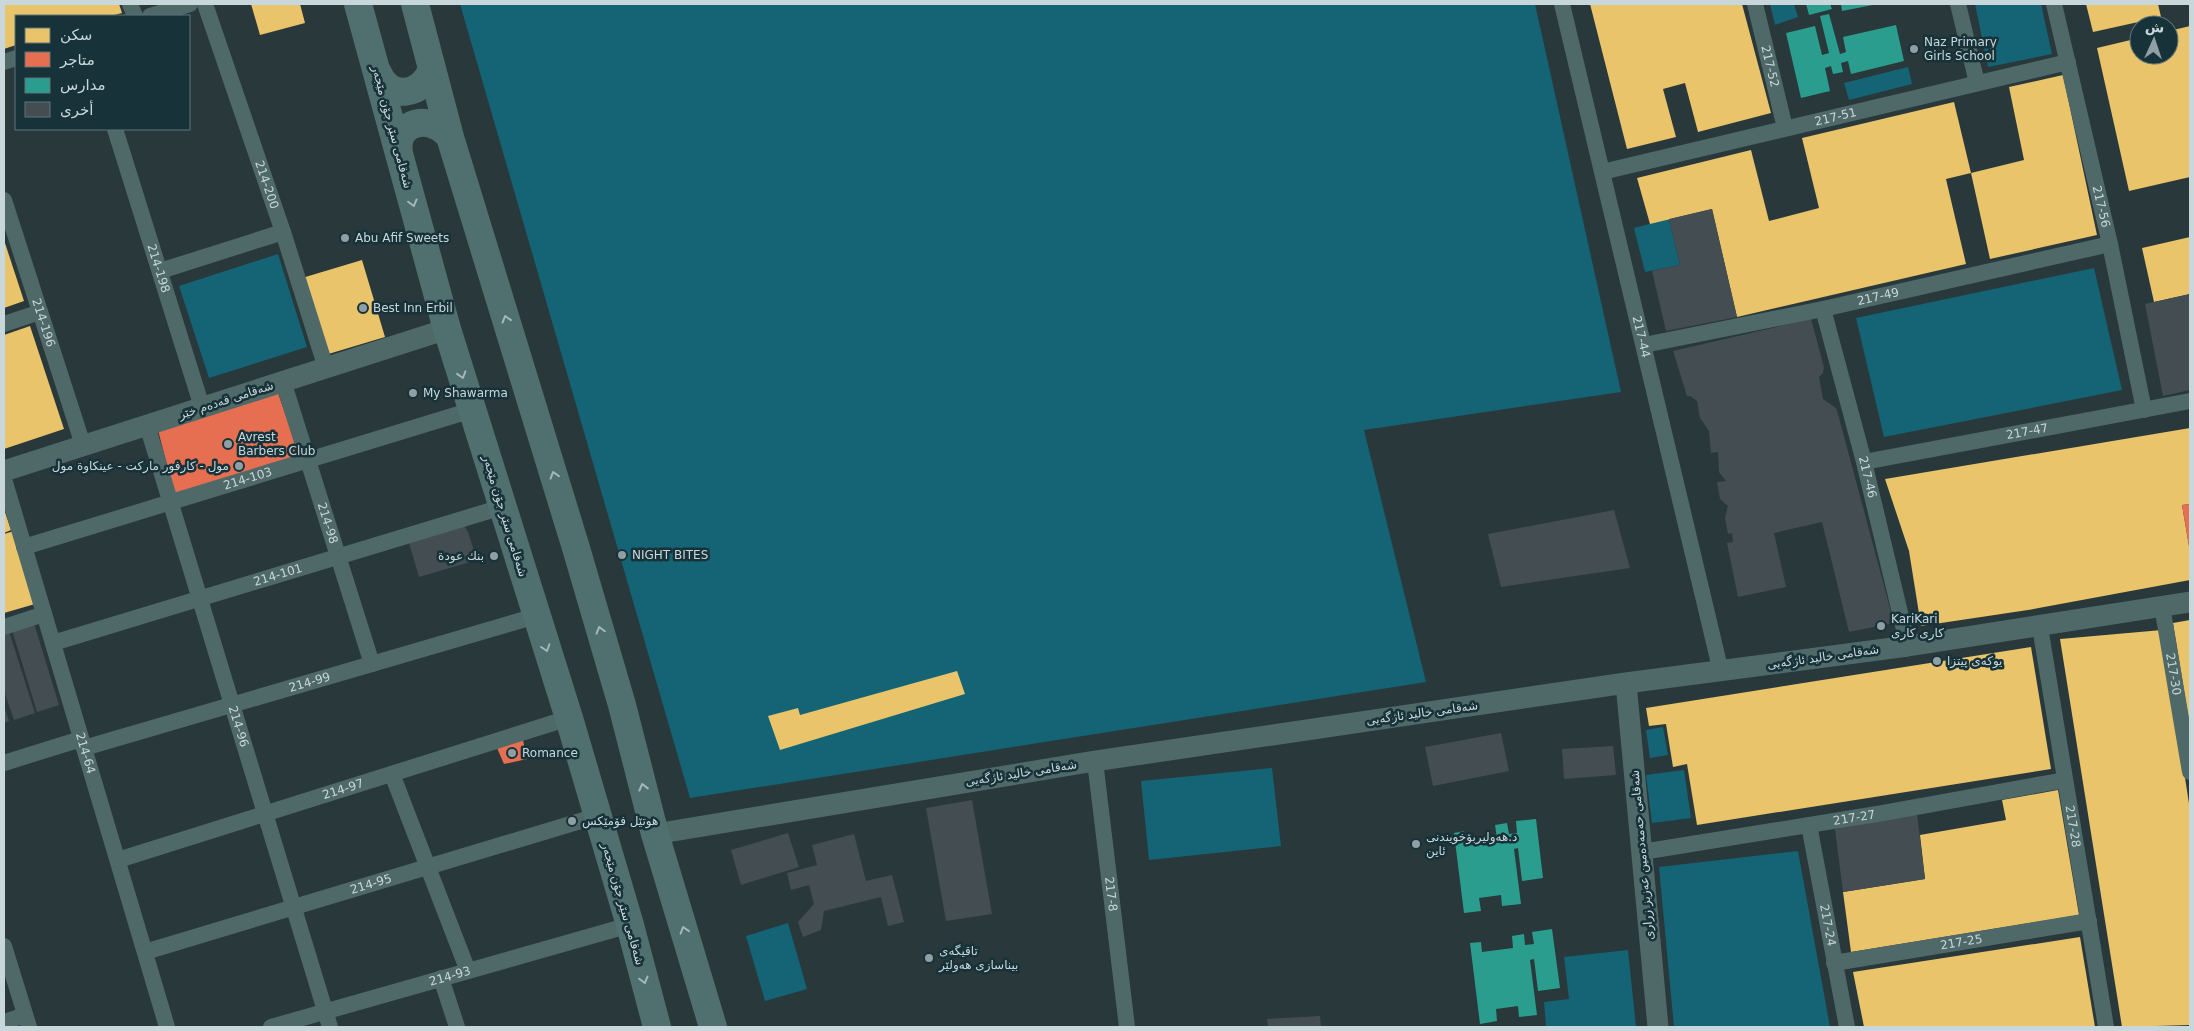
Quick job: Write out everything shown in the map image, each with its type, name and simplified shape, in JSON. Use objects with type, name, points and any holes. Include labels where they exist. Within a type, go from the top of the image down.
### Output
[{"type":"highway","name":"شەقامی سێر جۆن مێجەر","points":[[358,4],[447,329],[569,718],[630,925],[657,1027]]},
{"type":"highway","points":[[415,4],[450,137],[611,668],[655,834],[713,1027]]},
{"type":"highway","points":[[378,73],[387,87],[394,90],[410,91],[424,83],[432,69]]},
{"type":"highway","points":[[399,153],[400,137],[405,130],[420,122],[436,124],[443,128],[450,137]]},
{"type":"street","points":[[153,15],[190,4]]},
{"type":"street","name":"214-200","points":[[206,4],[283,232],[326,368]]},
{"type":"street","name":"217-44","points":[[1562,4],[1721,672]]},
{"type":"street","name":"217-52","points":[[1755,4],[1785,128]]},
{"type":"street","points":[[1958,4],[1977,84]]},
{"type":"street","name":"217-56","points":[[2054,4],[2110,244],[2144,410]]},
{"type":"street","name":"217-51","points":[[1602,172],[2068,62]]},
{"type":"street","name":"214-198","points":[[115,130],[202,407]]},
{"type":"street","name":"214-196","points":[[4,200],[83,445]]},
{"type":"street","points":[[160,271],[283,232]]},
{"type":"street","name":"217-49","points":[[1644,345],[1823,308],[2110,244]]},
{"type":"street","name":"217-46","points":[[1823,308],[1864,462],[1908,646]]},
{"type":"street","points":[[4,324],[40,312]]},
{"type":"street","name":"شەقامی قەدەم خێر","points":[[4,471],[447,329]]},
{"type":"street","name":"214-98","points":[[283,381],[372,664]]},
{"type":"street","name":"217-47","points":[[1864,462],[2190,401]]},
{"type":"street","name":"214-103","points":[[24,547],[472,410]]},
{"type":"street","name":"214-96","points":[[147,425],[328,1019]]},
{"type":"street","name":"214-64","points":[[4,479],[168,1027]]},
{"type":"street","name":"214-101","points":[[53,643],[502,507]]},
{"type":"street","name":"شەقامی خالید ئاژگەیی","points":[[655,834],[1095,761],[1626,683],[1721,672],[2040,627],[2190,602]]},
{"type":"street","name":"217-30","points":[[2162,606],[2190,772]]},
{"type":"street","points":[[4,626],[44,614]]},
{"type":"street","name":"214-99","points":[[4,763],[232,705],[536,616]]},
{"type":"street","name":"217-28","points":[[2040,627],[2106,1027]]},
{"type":"street","name":"شەقامی حەمەدەمین عەزیز زراری","points":[[1626,683],[1658,1027]]},
{"type":"street","name":"214-97","points":[[118,860],[569,718]]},
{"type":"street","name":"217-8","points":[[1095,761],[1127,1027]]},
{"type":"street","points":[[392,774],[468,971]]},
{"type":"street","name":"217-27","points":[[1642,852],[2065,780]]},
{"type":"street","name":"214-95","points":[[145,952],[597,816]]},
{"type":"street","name":"217-24","points":[[1808,825],[1847,1027]]},
{"type":"street","name":"217-25","points":[[1834,963],[2089,921]]},
{"type":"street","name":"214-93","points":[[270,1027],[328,1019],[441,978],[630,925]]},
{"type":"street","points":[[4,946],[27,1021],[4,1022]]},
{"type":"street","points":[[441,978],[457,1027]]},
{"type":"shaded area","points":[[460,4],[1535,4],[1621,392],[1364,430],[1426,682],[690,798]]},
{"type":"shaded area","points":[[1770,4],[1794,4],[1798,17],[1775,25]]},
{"type":"shaded area","points":[[1975,4],[2041,4],[2052,54],[1988,67]]},
{"type":"shaded area","points":[[1908,67],[1912,84],[1849,100],[1844,83]]},
{"type":"shaded area","points":[[1669,219],[1680,265],[1645,272],[1634,228]]},
{"type":"shaded area","points":[[278,254],[307,347],[209,378],[179,286]]},
{"type":"shaded area","points":[[2094,268],[2122,390],[1884,437],[1856,318]]},
{"type":"shaded area","points":[[1663,727],[1668,755],[1650,758],[1646,730]]},
{"type":"shaded area","points":[[1272,768],[1281,846],[1149,860],[1141,781]]},
{"type":"shaded area","points":[[1684,770],[1691,818],[1652,823],[1646,775]]},
{"type":"shaded area","points":[[1798,851],[1830,1027],[1674,1027],[1659,867]]},
{"type":"shaded area","points":[[788,923],[807,989],[765,1001],[746,936]]},
{"type":"shaded area","points":[[1628,950],[1636,1027],[1546,1027],[1544,1002],[1569,999],[1564,957]]},
{"type":"building: سكن","points":[[4,4],[119,4],[122,13],[114,15],[15,15],[15,45],[4,49]]},
{"type":"building: سكن","points":[[251,4],[300,4],[305,23],[260,35]]},
{"type":"building: سكن","points":[[1590,4],[1742,4],[1771,113],[1698,132],[1685,83],[1663,89],[1676,137],[1627,149]]},
{"type":"building: سكن","points":[[2086,4],[2158,4],[2161,15],[2129,15],[2129,24],[2093,32]]},
{"type":"building: سكن","points":[[2190,26],[2190,177],[2129,191],[2097,48],[2129,40],[2129,65],[2179,65],[2179,29]]},
{"type":"building: سكن","points":[[2063,75],[2097,235],[1990,259],[1971,173],[2024,160],[2009,87]]},
{"type":"building: سكن","points":[[1954,102],[1971,173],[1946,179],[1966,264],[1737,317],[1712,209],[1650,224],[1637,178],[1751,150],[1769,221],[1819,208],[1802,138]]},
{"type":"building: سكن","points":[[2190,237],[2190,294],[2154,302],[2142,248]]},
{"type":"building: سكن","points":[[4,240],[24,301],[4,308]]},
{"type":"building: سكن","points":[[362,260],[385,337],[325,355],[302,278]]},
{"type":"building: سكن","points":[[30,326],[64,429],[4,449],[4,335]]},
{"type":"building: سكن","points":[[2190,428],[2190,504],[2182,505],[2190,552],[2190,580],[2028,610],[1921,626],[1909,551],[1885,479]]},
{"type":"building: سكن","points":[[4,509],[11,530],[4,533]]},
{"type":"building: سكن","points":[[14,531],[35,604],[4,613],[4,534]]},
{"type":"building: سكن","points":[[2190,620],[2190,720],[2189,721],[2173,623]]},
{"type":"building: سكن","points":[[2162,630],[2190,810],[2190,1025],[2122,1027],[2060,639]]},
{"type":"building: سكن","points":[[2031,647],[2051,769],[1697,825],[1687,764],[1673,767],[1666,724],[1649,726],[1646,708]]},
{"type":"building: سكن","points":[[957,671],[965,694],[780,750],[768,716],[798,708],[800,715]]},
{"type":"building: سكن","points":[[2058,790],[2079,915],[1851,952],[1843,892],[1925,879],[1920,835],[2006,820],[2002,800]]},
{"type":"building: سكن","points":[[2080,937],[2095,1027],[1864,1027],[1853,972]]},
{"type":"building: متاجر","name":"Avrest Barbers Club","points":[[277,390],[300,457],[175,496],[158,430]]},
{"type":"building: متاجر","points":[[2190,504],[2190,546],[2189,546],[2182,505]]},
{"type":"building: متاجر","name":"Romance","points":[[523,740],[527,759],[504,764],[497,748]]},
{"type":"building: مدارس","points":[[1806,4],[1830,4],[1832,9],[1809,15]]},
{"type":"building: مدارس","points":[[1841,4],[1873,4],[1873,5],[1842,11]]},
{"type":"building: مدارس","points":[[1829,14],[1840,54],[1846,52],[1843,37],[1896,25],[1904,61],[1851,74],[1848,61],[1841,63],[1843,72],[1833,74],[1831,66],[1825,68],[1830,91],[1801,98],[1786,33],[1815,26],[1822,55],[1829,53],[1820,16]]},
{"type":"building: مدارس","points":[[1536,819],[1543,878],[1522,881],[1518,848],[1514,849],[1521,904],[1502,906],[1501,895],[1479,898],[1481,911],[1464,913],[1454,833],[1464,831],[1466,842],[1497,838],[1495,825],[1507,823],[1509,834],[1517,833],[1516,821]]},
{"type":"building: مدارس","points":[[1552,929],[1560,988],[1538,991],[1534,959],[1530,960],[1537,1015],[1519,1017],[1518,1006],[1496,1009],[1497,1021],[1480,1024],[1470,943],[1481,942],[1482,952],[1513,948],[1512,936],[1524,934],[1525,945],[1534,944],[1532,932]]},
{"type":"building: أخرى","points":[[1712,209],[1737,317],[1666,331],[1652,271],[1680,265],[1669,219]]},
{"type":"building: أخرى","points":[[2190,294],[2190,390],[2163,396],[2145,304]]},
{"type":"building: أخرى","points":[[1811,319],[1824,367],[1823,373],[1819,377],[1823,399],[1836,408],[1838,414],[1894,623],[1849,632],[1822,522],[1774,533],[1786,587],[1738,597],[1727,543],[1733,542],[1732,533],[1728,534],[1725,518],[1728,506],[1720,499],[1717,482],[1726,481],[1719,472],[1718,452],[1711,453],[1709,431],[1700,418],[1697,401],[1687,396],[1673,351]]},
{"type":"building: أخرى","points":[[1614,510],[1630,568],[1501,587],[1488,534]]},
{"type":"building: أخرى","points":[[463,524],[468,532],[477,560],[419,577],[407,536]]},
{"type":"building: أخرى","points":[[33,620],[59,705],[37,712],[11,627]]},
{"type":"building: أخرى","points":[[8,628],[35,713],[14,720],[4,691],[4,630]]},
{"type":"building: أخرى","points":[[4,706],[9,721],[4,723]]},
{"type":"building: أخرى","points":[[1501,733],[1509,771],[1433,786],[1425,747]]},
{"type":"building: أخرى","points":[[1613,746],[1616,775],[1564,779],[1562,749]]},
{"type":"building: أخرى","points":[[972,800],[992,914],[946,921],[926,808]]},
{"type":"building: أخرى","points":[[1917,814],[1925,879],[1843,892],[1835,829]]},
{"type":"building: أخرى","points":[[788,833],[799,867],[741,885],[731,850]]},
{"type":"building: أخرى","points":[[854,834],[866,881],[892,875],[904,922],[888,926],[881,897],[824,911],[821,930],[803,937],[798,922],[814,904],[809,885],[791,890],[787,873],[817,865],[812,845]]},
{"type":"building: أخرى","points":[[1320,1016],[1321,1027],[1268,1027],[1267,1019]]},
{"type":"place","name":"Naz Primary Girls School","points":[[1914,49]]},
{"type":"place","name":"Abu Afif Sweets","points":[[345,238]]},
{"type":"place","name":"Best Inn Erbil","points":[[363,308]]},
{"type":"place","name":"My Shawarma","points":[[413,393]]},
{"type":"place","name":"Avrest Barbers Club","points":[[228,444]]},
{"type":"place","name":"مول - كارفور ماركت - عينكاوة مول","points":[[239,466]]},
{"type":"place","name":"NIGHT BITES","points":[[622,555]]},
{"type":"place","name":"بنك عودة","points":[[494,556]]},
{"type":"place","name":"KariKari کاری کاری","points":[[1881,626]]},
{"type":"place","name":"یوکەی پیتزا","points":[[1937,661]]},
{"type":"place","name":"Romance","points":[[512,753]]},
{"type":"place","name":"هوتێل فۆمێکس","points":[[572,821]]},
{"type":"place","name":"د.هه‌ولیربۆخویندنی ئاین","points":[[1416,844]]},
{"type":"place","name":"تاقیگەی بیناسازی هەولێر","points":[[929,958]]}]
